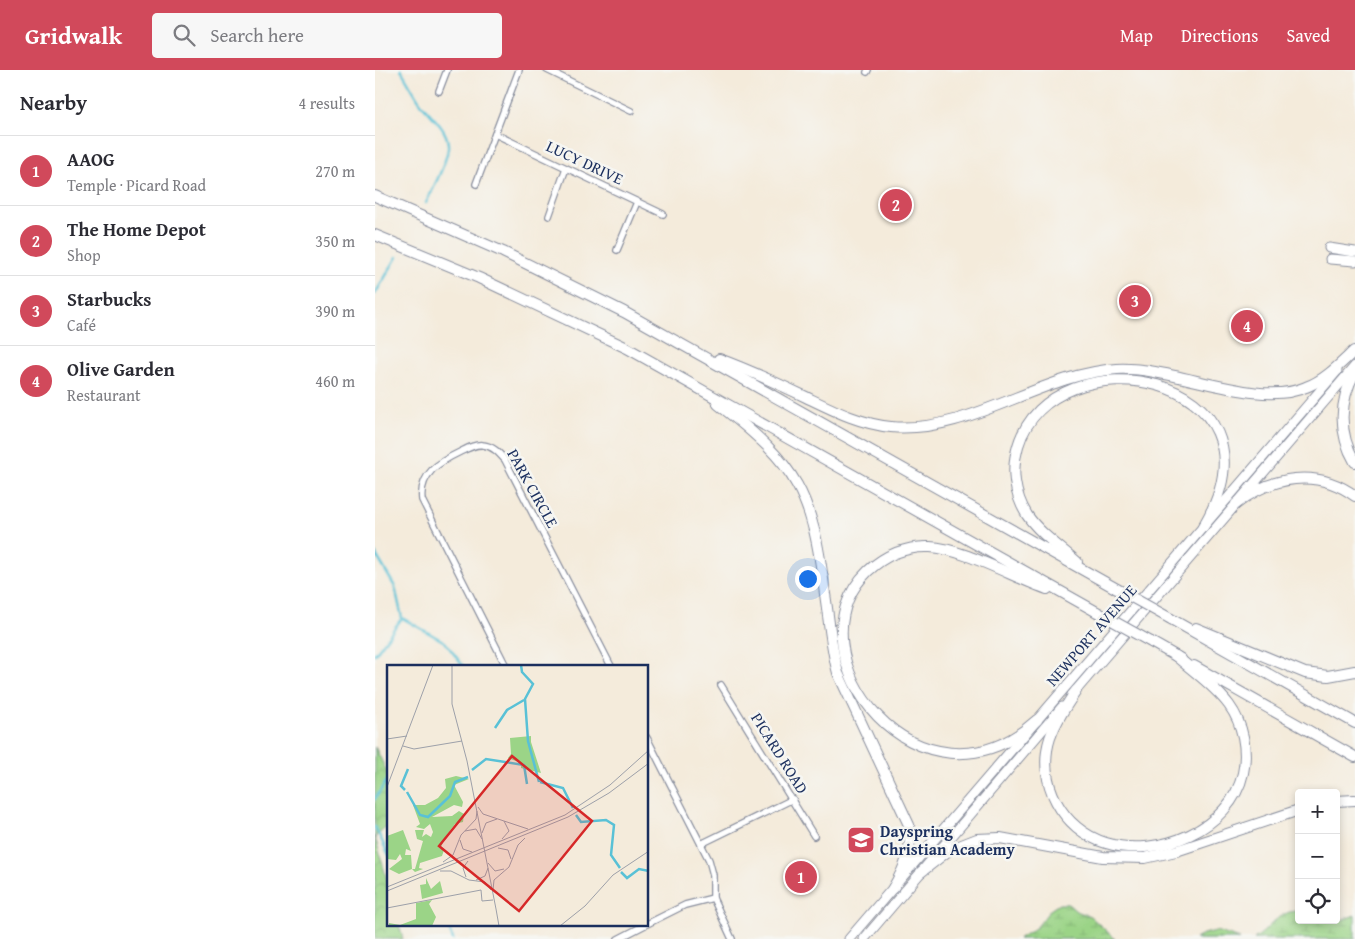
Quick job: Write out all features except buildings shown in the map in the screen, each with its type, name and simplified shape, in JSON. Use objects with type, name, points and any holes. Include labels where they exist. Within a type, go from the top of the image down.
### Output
[{"type":"highway","points":[[375,196],[527,264],[686,346],[1355,723]]},
{"type":"highway","points":[[375,235],[471,274],[554,312],[689,382],[1355,757]]},
{"type":"highway","points":[[686,346],[748,370],[857,420],[899,427],[943,422],[1073,377],[1117,369],[1151,371],[1259,393],[1283,394],[1312,385],[1355,350]]},
{"type":"highway","points":[[1355,372],[1345,394],[1342,414],[1346,441],[1355,462]]},
{"type":"highway","points":[[1091,574],[1031,520],[1021,502],[1015,482],[1016,453],[1027,425],[1042,407],[1065,392],[1101,382],[1133,380],[1168,387],[1195,402],[1215,428],[1223,459],[1219,492],[1203,527]]},
{"type":"highway","points":[[689,382],[747,427],[773,451],[796,482],[810,510],[818,540],[838,673],[909,825],[910,841],[907,858],[893,888]]},
{"type":"highway","points":[[1236,504],[1265,486],[1299,478],[1329,482],[1355,496]]},
{"type":"highway","points":[[1037,720],[1003,745],[970,754],[937,751],[901,736],[873,712],[853,679],[843,642],[843,623],[847,605],[858,582],[877,564],[900,551],[922,547],[953,551],[1075,600]]},
{"type":"highway","points":[[1171,619],[1222,637],[1305,673],[1329,676],[1355,671]]},
{"type":"highway","points":[[1076,691],[1054,727],[1046,758],[1050,788],[1064,815],[1088,835],[1112,845],[1149,846],[1183,837],[1213,822],[1231,803],[1242,778],[1245,752],[1240,727],[1229,705],[1175,656]]},
{"type":"highway","points":[[1340,801],[1355,800]]},
{"type":"highway","points":[[921,872],[949,850],[977,839],[1000,838],[1103,856],[1145,858],[1176,851],[1295,811]]},
{"type":"main road","points":[[1329,248],[1355,252]]},
{"type":"main road","points":[[1330,259],[1355,261]]},
{"type":"main road","name":"NEWPORT AVENUE","points":[[849,939],[1355,350]]},
{"type":"main road","name":"NEWPORT AVENUE","points":[[865,939],[1355,366]]},
{"type":"street","points":[[439,90],[447,70]]},
{"type":"street","points":[[476,184],[519,70]]},
{"type":"street","points":[[547,70],[631,112]]},
{"type":"street","name":"LUCY DRIVE","points":[[495,134],[663,214]]},
{"type":"street","points":[[549,216],[566,168]]},
{"type":"street","points":[[617,250],[637,202]]},
{"type":"street","name":"PARK CIRCLE","points":[[505,665],[422,500],[421,490],[431,470],[443,460],[474,446],[490,447],[505,460],[610,665]]},
{"type":"street","name":"PICARD ROAD","points":[[721,685],[793,799],[814,836]]},
{"type":"street","points":[[649,742],[711,867],[713,898],[732,939]]},
{"type":"street","points":[[701,844],[793,799]]},
{"type":"street","points":[[649,924],[690,903],[713,898]]},
{"type":"street","points":[[618,939],[638,927]]},
{"type":"green space","points":[[375,747],[387,772],[387,827],[375,837]]},
{"type":"green space","points":[[375,837],[387,880],[387,926],[399,926],[403,939],[375,939]]},
{"type":"green space","points":[[1059,904],[1068,904],[1076,911],[1090,916],[1115,939],[1018,939],[1037,927],[1050,910]]},
{"type":"green space","points":[[1295,911],[1295,924],[1340,924],[1340,921],[1355,915],[1355,939],[1254,939],[1278,918],[1288,912]]},
{"type":"green space","points":[[1216,931],[1240,939],[1195,939],[1203,934]]},
{"type":"waterway","points":[[401,70],[421,103],[443,130],[448,142],[444,163],[426,203]]},
{"type":"waterway","points":[[375,294],[397,257]]},
{"type":"waterway","points":[[375,553],[395,587],[402,618],[375,654]]},
{"type":"waterway","points":[[402,618],[445,642],[462,665]]},
{"type":"waterway","points":[[375,799],[387,780]]},
{"type":"waterway","points":[[375,827],[387,851]]},
{"type":"waterway","points":[[447,926],[453,939]]},
{"type":"place","name":"The Home Depot","points":[[896,205]]},
{"type":"place","name":"Starbucks","points":[[1135,301]]},
{"type":"place","name":"Olive Garden","points":[[1247,326]]},
{"type":"place","name":"Dayspring Christian Academy","points":[[861,840]]},
{"type":"place","name":"AAOG","points":[[801,877]]}]
